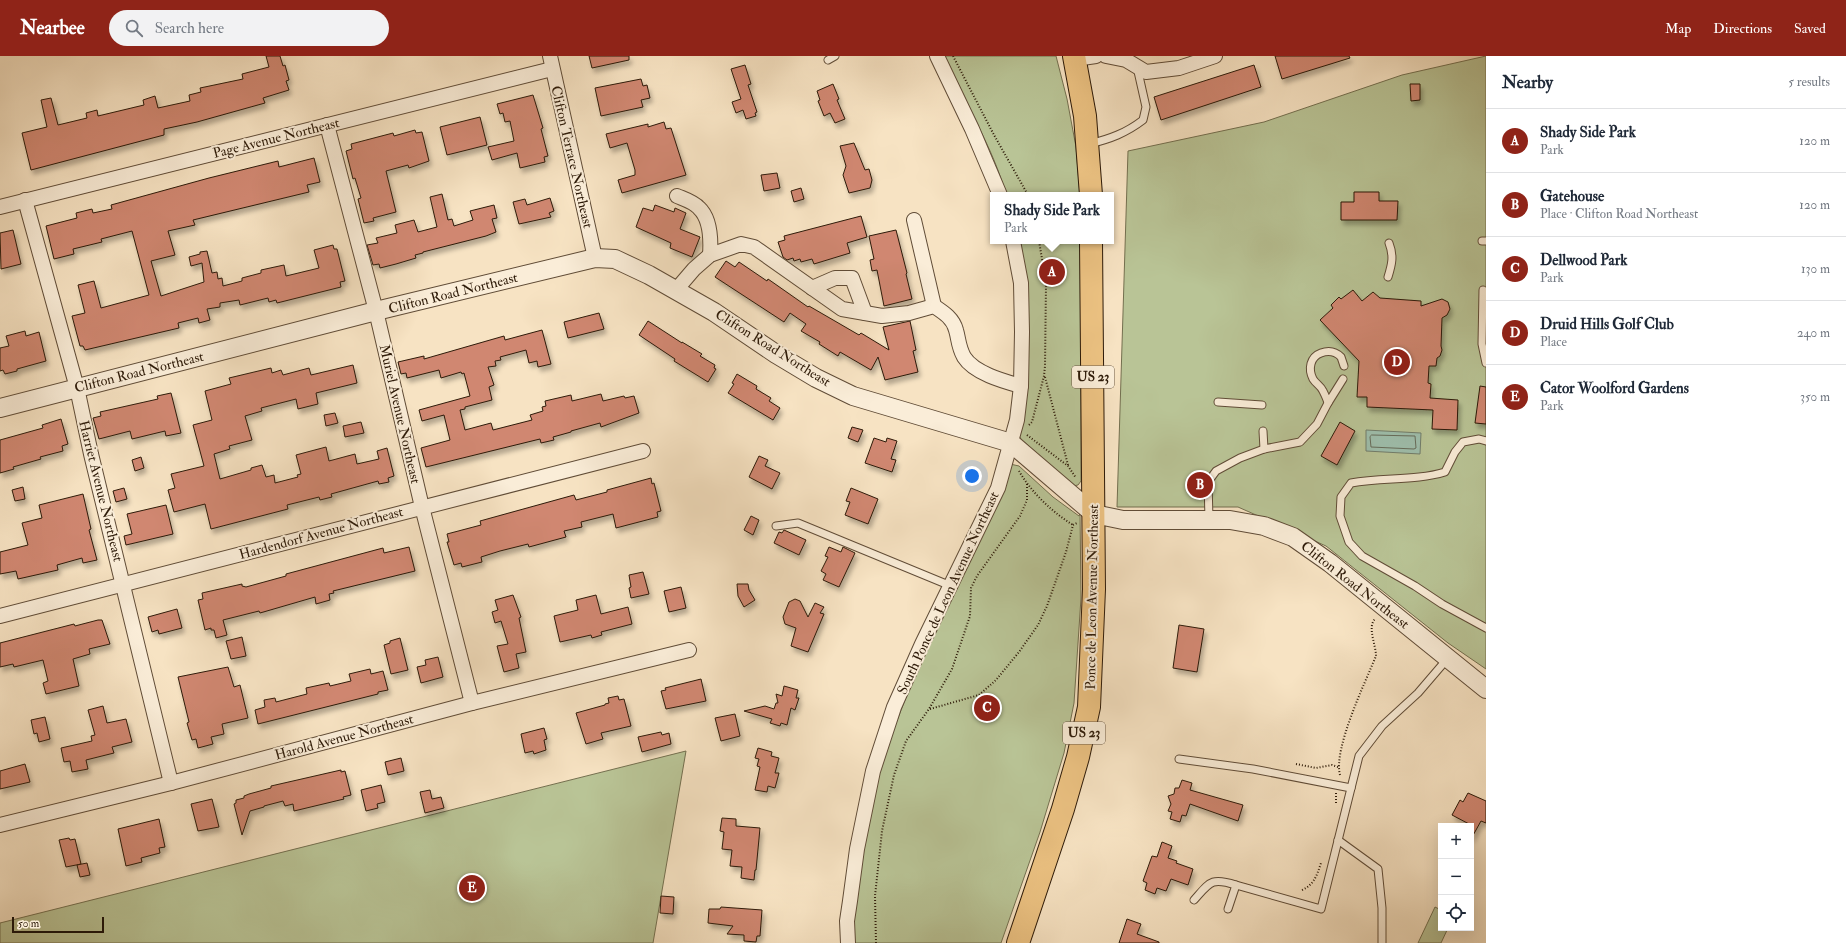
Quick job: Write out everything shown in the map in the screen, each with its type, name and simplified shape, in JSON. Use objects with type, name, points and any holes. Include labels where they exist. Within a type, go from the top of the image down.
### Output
[{"type":"highway","points":[[1082,57],[1091,192]]},
{"type":"highway","name":"Ponce de Leon Avenue Northeast","points":[[1018,943],[1061,816],[1078,757],[1089,707],[1094,625],[1086,518],[1091,244]]},
{"type":"street","points":[[937,56],[972,128],[999,192]]},
{"type":"street","points":[[1106,56],[1126,60],[1146,72],[1179,68],[1215,56]]},
{"type":"street","name":"Page Avenue Northeast","points":[[0,207],[327,125],[551,62]]},
{"type":"street","name":"Clifton Terrace Northeast","points":[[551,62],[595,258]]},
{"type":"street","name":"Muriel Avenue Northeast","points":[[327,125],[376,311],[422,507],[472,703]]},
{"type":"street","points":[[677,196],[699,208],[702,213],[707,223],[711,239],[710,255]]},
{"type":"street","name":"Harriet Avenue Northeast","points":[[25,200],[77,388],[91,454],[124,584],[171,783]]},
{"type":"street","points":[[914,220],[934,306],[950,317],[956,330],[958,343],[965,358],[987,375],[1021,386]]},
{"type":"street","points":[[676,290],[694,268],[710,255],[741,244],[754,247],[842,309],[882,316],[909,314],[934,306]]},
{"type":"street","name":"South Ponce de Leon Avenue Northeast","points":[[848,943],[847,921],[857,849],[873,771],[894,707],[998,488],[1016,438],[1021,386],[1022,332],[1021,283],[1014,244]]},
{"type":"street","name":"Clifton Road Northeast","points":[[0,408],[376,311],[595,258],[615,259],[676,290],[714,312],[776,354],[816,378],[854,396],[1016,438],[1086,518],[1123,520],[1230,520],[1264,526],[1293,537],[1330,563],[1486,689]]},
{"type":"street","points":[[812,288],[835,278],[852,278],[865,313]]},
{"type":"street","name":"Hardendorf Avenue Northeast","points":[[0,616],[643,451]]},
{"type":"street","name":"Harold Avenue Northeast","points":[[0,825],[171,783],[472,703],[689,650]]},
{"type":"lane","points":[[828,60],[835,56]]},
{"type":"lane","points":[[1087,144],[1112,139],[1129,130],[1143,120],[1146,107],[1137,66]]},
{"type":"lane","points":[[1388,277],[1393,262],[1389,243]]},
{"type":"lane","points":[[1483,290],[1482,344],[1486,363]]},
{"type":"lane","points":[[1328,403],[1324,392],[1313,379],[1310,368],[1311,362],[1319,354],[1334,351],[1341,357],[1344,366]]},
{"type":"lane","points":[[1209,519],[1208,482],[1216,471],[1240,458],[1264,449],[1300,442],[1317,424],[1343,379]]},
{"type":"lane","points":[[1218,402],[1262,405]]},
{"type":"lane","points":[[1263,431],[1264,449]]},
{"type":"lane","points":[[1486,440],[1479,439],[1463,442],[1455,452],[1445,472],[1428,477],[1372,479],[1351,483],[1342,497],[1340,516],[1349,542],[1362,556],[1415,586],[1442,604],[1486,628]]},
{"type":"lane","points":[[776,526],[798,523],[951,586]]},
{"type":"lane","points":[[1194,900],[1209,883],[1221,880],[1321,909],[1359,756],[1382,726],[1418,693],[1448,658]]},
{"type":"lane","points":[[1179,759],[1253,769],[1351,788]]},
{"type":"lane","points":[[1338,840],[1378,870],[1382,908],[1382,943]]},
{"type":"lane","points":[[1228,909],[1236,885]]},
{"type":"path","points":[[953,56],[994,135],[1026,192]]},
{"type":"path","points":[[1027,427],[1032,422],[1044,376],[1046,283],[1040,244]]},
{"type":"path","points":[[1044,376],[1068,466],[1078,481]]},
{"type":"path","points":[[1016,438],[1068,466]]},
{"type":"path","points":[[1017,468],[1027,482],[1048,505],[1073,525]]},
{"type":"path","points":[[876,943],[875,896],[882,831],[894,775],[906,740],[929,709],[952,669],[970,616],[971,588],[977,576],[1020,516],[1027,500],[1027,482]]},
{"type":"path","points":[[929,709],[979,694],[996,680],[1019,652],[1038,625],[1048,606],[1066,552],[1073,525],[1086,518]]},
{"type":"path","points":[[1337,808],[1336,795],[1340,776],[1338,767],[1350,719],[1376,656],[1376,646],[1371,629],[1372,621],[1375,618]]},
{"type":"path","points":[[1296,764],[1316,768],[1332,765],[1338,767]]},
{"type":"path","points":[[1302,890],[1310,887],[1316,878],[1322,862]]},
{"type":"shaded area","points":[[942,56],[1056,56],[1067,99],[1076,147],[1080,192],[1005,192],[994,160]]},
{"type":"shaded area","points":[[1486,56],[1486,669],[1448,643],[1326,546],[1238,507],[1117,507],[1128,151],[1264,122],[1402,75]]},
{"type":"shaded area","points":[[1018,244],[1081,244],[1081,481],[1078,485],[1073,486],[1021,439],[1018,434],[1026,385],[1028,338],[1022,266]]},
{"type":"shaded area","points":[[1010,464],[1019,466],[1053,497],[1079,516],[1080,513],[1081,598],[1074,703],[1064,753],[1040,832],[1001,943],[850,943],[872,786],[921,658]]},
{"type":"shaded area","points":[[686,751],[653,943],[0,943],[0,923]]},
{"type":"shaded area","points":[[1435,907],[1438,908],[1438,931],[1447,931],[1441,943],[1418,943]]},
{"type":"water","points":[[1366,430],[1421,433],[1420,454],[1366,451]]},
{"type":"building","points":[[266,56],[280,56],[283,66],[285,65],[289,80],[286,81],[289,90],[263,98],[265,103],[197,122],[164,129],[164,135],[31,170],[22,133],[47,127],[41,100],[51,98],[58,125],[87,118],[86,113],[97,110],[98,116],[144,105],[143,100],[155,96],[158,108],[190,101],[189,95],[201,92],[200,88],[243,79],[242,74],[269,67]]},
{"type":"building","points":[[589,56],[629,56],[629,60],[592,68]]},
{"type":"building","points":[[1275,56],[1349,56],[1350,58],[1282,79]]},
{"type":"building","points":[[745,65],[751,84],[748,85],[757,112],[755,113],[756,116],[746,119],[743,110],[736,113],[732,102],[741,99],[731,69]]},
{"type":"building","points":[[1254,65],[1261,87],[1161,120],[1154,97]]},
{"type":"building","points":[[641,79],[643,86],[647,85],[650,98],[641,100],[643,107],[601,116],[595,88]]},
{"type":"building","points":[[833,84],[839,99],[837,100],[845,119],[835,123],[830,113],[824,116],[818,101],[820,100],[817,91]]},
{"type":"building","points":[[1410,84],[1420,84],[1420,100],[1411,101]]},
{"type":"building","points":[[533,95],[543,128],[541,129],[548,156],[544,157],[545,162],[520,168],[517,153],[492,160],[488,147],[514,141],[510,121],[505,122],[503,113],[500,114],[497,104]]},
{"type":"building","points":[[480,117],[487,145],[447,155],[440,127]]},
{"type":"building","points":[[664,122],[666,129],[671,128],[686,175],[622,193],[618,180],[635,175],[635,170],[627,143],[610,148],[606,134],[648,124],[648,127]]},
{"type":"building","points":[[415,130],[416,133],[422,132],[429,161],[409,168],[408,165],[386,171],[396,212],[373,218],[374,221],[364,223],[358,199],[361,198],[355,178],[353,179],[346,151],[352,149],[351,144],[393,133],[394,136]]},
{"type":"building","points":[[854,143],[865,170],[869,169],[872,180],[870,188],[849,193],[843,175],[846,166],[840,146]]},
{"type":"building","points":[[314,158],[320,182],[307,185],[309,192],[193,220],[195,225],[168,231],[175,255],[151,261],[161,296],[204,282],[202,263],[191,266],[189,257],[200,254],[200,252],[207,251],[212,273],[217,272],[218,279],[222,278],[223,286],[242,281],[242,278],[261,273],[261,270],[284,265],[286,276],[319,268],[314,250],[333,245],[334,249],[337,249],[345,281],[340,282],[341,287],[277,303],[276,300],[269,302],[268,298],[240,305],[239,300],[220,303],[220,307],[207,309],[210,320],[199,323],[198,318],[178,323],[179,328],[85,350],[83,346],[80,346],[72,316],[85,313],[78,285],[94,281],[101,308],[149,295],[132,231],[101,239],[102,242],[73,249],[74,254],[54,259],[46,226],[77,218],[76,213],[92,209],[93,213],[112,209],[111,205],[209,178],[278,161],[279,167]]},
{"type":"building","points":[[777,173],[780,188],[764,191],[761,175]]},
{"type":"building","points":[[801,188],[804,199],[794,202],[791,191]]},
{"type":"building","points":[[1354,192],[1379,192],[1379,201],[1398,201],[1397,220],[1341,220],[1341,202],[1354,202]]},
{"type":"building","points":[[442,194],[448,220],[452,219],[454,226],[473,220],[470,211],[494,205],[497,218],[492,219],[496,232],[486,236],[423,252],[415,255],[416,258],[396,264],[380,268],[379,264],[373,265],[367,245],[378,243],[376,238],[397,233],[395,225],[414,220],[418,232],[437,227],[430,197]]},
{"type":"building","points":[[550,198],[554,211],[549,213],[551,217],[519,224],[513,202],[525,199],[527,205]]},
{"type":"building","points":[[655,205],[674,212],[675,208],[686,213],[680,229],[700,237],[692,257],[670,248],[671,243],[636,227],[643,208],[653,211]]},
{"type":"building","points":[[861,216],[867,237],[847,243],[850,253],[814,264],[812,259],[801,262],[800,259],[794,261],[793,258],[787,260],[783,257],[778,242],[785,240],[784,236]]},
{"type":"building","points":[[13,230],[21,264],[1,269],[0,233]]},
{"type":"building","points":[[896,230],[912,299],[884,306],[877,270],[872,271],[870,260],[874,259],[869,236]]},
{"type":"building","points":[[726,261],[735,267],[739,262],[767,281],[768,279],[808,307],[809,306],[859,335],[861,333],[889,350],[883,327],[910,321],[916,350],[913,351],[918,372],[885,380],[878,357],[871,370],[840,352],[838,356],[819,344],[820,342],[801,331],[806,324],[790,313],[784,322],[715,277]]},
{"type":"building","points":[[1353,290],[1362,301],[1373,292],[1380,298],[1421,301],[1421,306],[1442,299],[1448,302],[1450,309],[1447,315],[1442,318],[1442,350],[1440,356],[1437,358],[1436,366],[1429,366],[1428,383],[1431,384],[1430,398],[1458,400],[1457,430],[1432,429],[1433,410],[1367,407],[1367,397],[1357,397],[1359,361],[1320,320],[1333,308],[1331,305],[1339,297],[1341,299]]},
{"type":"building","points":[[599,313],[604,329],[568,338],[564,322]]},
{"type":"building","points":[[648,321],[702,354],[700,356],[715,365],[714,368],[716,369],[708,382],[674,361],[675,359],[639,335]]},
{"type":"building","points":[[542,330],[551,364],[538,367],[537,361],[529,363],[526,350],[500,357],[501,360],[495,361],[496,366],[488,367],[494,385],[489,387],[492,400],[465,407],[465,409],[460,410],[465,430],[491,423],[493,430],[532,420],[530,415],[543,411],[542,407],[546,406],[545,401],[571,395],[572,401],[601,394],[603,401],[624,396],[625,398],[634,396],[639,413],[601,427],[600,423],[571,431],[553,437],[554,440],[541,443],[540,439],[426,467],[421,448],[450,440],[444,415],[422,421],[419,410],[470,396],[464,373],[462,374],[461,372],[441,378],[439,370],[407,378],[406,373],[401,374],[398,362],[424,356],[424,359],[504,336],[505,340]]},
{"type":"building","points":[[25,331],[26,336],[39,332],[46,361],[5,374],[3,370],[0,371],[0,348],[9,346],[6,336]]},
{"type":"building","points":[[353,365],[357,383],[316,393],[318,404],[298,409],[296,399],[261,408],[262,411],[245,416],[252,440],[229,446],[230,449],[214,454],[220,479],[251,470],[251,468],[262,465],[266,477],[274,475],[275,483],[298,477],[297,475],[301,474],[296,455],[326,447],[329,461],[355,454],[357,464],[379,459],[377,451],[387,448],[394,476],[388,478],[389,482],[379,484],[378,481],[331,494],[332,497],[320,500],[319,497],[287,505],[288,509],[211,529],[205,504],[174,512],[168,490],[175,488],[171,474],[204,466],[193,425],[212,420],[205,391],[231,384],[229,378],[271,368],[272,373],[281,370],[283,375],[309,368],[311,375]]},
{"type":"building","points":[[737,374],[757,386],[756,389],[771,398],[769,401],[780,408],[773,420],[728,393],[734,384],[732,383]]},
{"type":"building","points":[[1480,386],[1486,387],[1486,424],[1475,423]]},
{"type":"building","points":[[171,393],[181,433],[166,436],[165,431],[132,439],[130,431],[99,439],[93,418],[101,416],[100,412],[158,399],[157,396]]},
{"type":"building","points":[[335,413],[338,423],[326,426],[324,415]]},
{"type":"building","points":[[61,419],[68,444],[62,446],[63,451],[40,457],[41,459],[13,467],[14,469],[0,473],[0,440],[43,428],[42,425]]},
{"type":"building","points":[[361,422],[364,433],[345,437],[343,426]]},
{"type":"building","points":[[1340,422],[1355,431],[1337,465],[1321,456]]},
{"type":"building","points":[[852,427],[863,430],[858,442],[848,438]]},
{"type":"building","points":[[874,438],[886,442],[887,438],[897,441],[891,459],[896,460],[892,472],[865,463]]},
{"type":"building","points":[[759,456],[768,460],[765,466],[780,473],[772,489],[749,477]]},
{"type":"building","points":[[141,457],[144,468],[135,471],[132,460]]},
{"type":"building","points":[[651,478],[652,484],[654,483],[661,511],[657,512],[658,517],[616,528],[613,514],[581,522],[582,527],[564,531],[566,537],[529,547],[528,544],[500,551],[481,557],[482,562],[462,567],[461,563],[454,565],[447,542],[449,542],[447,534],[481,525],[480,521],[574,495],[576,500]]},
{"type":"building","points":[[23,487],[25,499],[15,501],[12,490]]},
{"type":"building","points":[[124,488],[127,499],[116,502],[113,491]]},
{"type":"building","points":[[851,488],[878,499],[868,524],[845,515],[850,502],[846,501]]},
{"type":"building","points":[[83,494],[91,529],[89,530],[97,560],[83,563],[82,558],[57,565],[58,570],[18,579],[16,571],[0,574],[0,552],[28,545],[22,523],[42,518],[39,505]]},
{"type":"building","points":[[166,505],[173,534],[126,545],[124,536],[132,534],[127,514]]},
{"type":"building","points":[[751,516],[759,520],[753,535],[744,530]]},
{"type":"building","points":[[784,530],[806,540],[799,555],[774,543],[779,532],[782,533]]},
{"type":"building","points":[[409,547],[415,571],[333,591],[334,593],[329,594],[330,600],[316,604],[315,597],[260,613],[259,611],[223,620],[227,635],[216,638],[214,630],[211,630],[211,628],[205,630],[198,600],[203,599],[202,593],[242,584],[242,586],[246,587],[286,576],[286,574],[383,548],[384,553]]},
{"type":"building","points":[[829,547],[841,552],[843,547],[855,553],[839,587],[823,580],[826,574],[821,571],[828,557],[825,556]]},
{"type":"building","points":[[643,572],[649,594],[631,598],[629,575]]},
{"type":"building","points":[[737,584],[748,584],[749,590],[755,600],[744,607],[738,596]]},
{"type":"building","points":[[681,587],[686,608],[669,612],[664,591]]},
{"type":"building","points":[[513,595],[521,617],[519,618],[526,652],[516,654],[519,668],[504,672],[497,646],[508,644],[501,621],[495,623],[492,612],[498,610],[495,600]]},
{"type":"building","points":[[596,595],[601,614],[628,607],[632,624],[601,632],[602,635],[592,638],[591,635],[560,642],[554,616],[578,610],[576,600]]},
{"type":"building","points":[[795,599],[800,601],[808,617],[815,603],[824,607],[820,613],[824,614],[808,652],[791,646],[796,628],[785,624],[783,617],[789,602]]},
{"type":"building","points":[[177,609],[182,628],[159,634],[158,630],[152,632],[148,617]]},
{"type":"building","points":[[102,620],[110,644],[89,649],[90,654],[73,659],[79,686],[46,694],[43,683],[48,681],[43,660],[14,667],[13,664],[0,667],[0,643],[74,624],[75,626]]},
{"type":"building","points":[[1179,625],[1204,629],[1197,672],[1173,668]]},
{"type":"building","points":[[242,637],[246,656],[231,659],[226,641]]},
{"type":"building","points":[[400,638],[408,670],[391,674],[384,645],[390,643],[390,641]]},
{"type":"building","points":[[438,657],[443,677],[421,683],[417,667],[426,665],[425,660]]},
{"type":"building","points":[[228,667],[234,687],[240,685],[248,718],[222,724],[224,734],[211,737],[213,744],[198,748],[196,739],[192,740],[187,723],[189,722],[178,677]]},
{"type":"building","points":[[370,669],[371,674],[383,671],[388,690],[378,692],[378,694],[258,724],[255,710],[265,707],[264,700],[275,698],[276,702],[307,694],[306,688],[329,683],[330,686],[351,681],[349,674]]},
{"type":"building","points":[[701,679],[706,701],[666,709],[661,691],[666,690],[665,688]]},
{"type":"building","points":[[784,686],[798,690],[796,698],[799,698],[795,710],[791,708],[787,725],[781,723],[780,726],[770,723],[772,719],[744,711],[765,706],[774,709],[776,703],[778,703],[776,694],[782,696]]},
{"type":"building","points":[[618,696],[619,700],[624,699],[631,726],[601,733],[603,739],[586,744],[576,713],[605,705],[609,703],[608,698]]},
{"type":"building","points":[[103,706],[107,723],[126,719],[132,742],[112,747],[114,753],[86,760],[88,769],[72,772],[70,761],[64,762],[61,748],[92,741],[91,736],[95,735],[88,710]]},
{"type":"building","points":[[735,714],[740,736],[721,741],[715,718]]},
{"type":"building","points":[[45,717],[50,739],[39,742],[37,733],[34,734],[31,720]]},
{"type":"building","points":[[544,728],[547,739],[544,740],[546,750],[534,754],[533,751],[525,753],[521,734]]},
{"type":"building","points":[[661,732],[662,735],[669,733],[671,744],[642,752],[638,737]]},
{"type":"building","points":[[758,748],[772,752],[771,756],[779,758],[775,773],[779,773],[775,788],[768,786],[767,792],[755,790],[760,767],[757,766],[759,759],[755,758]]},
{"type":"building","points":[[401,758],[404,771],[388,775],[385,762]]},
{"type":"building","points":[[25,764],[30,782],[0,789],[0,771]]},
{"type":"building","points":[[341,770],[341,772],[345,771],[351,795],[343,797],[344,799],[294,811],[293,804],[285,806],[283,801],[250,811],[242,835],[234,804],[236,803],[236,800],[244,798],[244,796],[249,794],[271,788],[271,786]]},
{"type":"building","points":[[1182,780],[1192,783],[1190,790],[1243,805],[1238,821],[1190,804],[1186,816],[1182,815],[1180,822],[1170,819],[1172,812],[1168,811],[1171,804],[1168,796],[1174,794],[1175,788],[1179,788]]},
{"type":"building","points":[[381,785],[385,802],[377,804],[378,808],[366,811],[361,790]]},
{"type":"building","points":[[430,790],[432,799],[441,797],[444,808],[425,813],[420,792]]},
{"type":"building","points":[[1468,793],[1486,801],[1486,823],[1481,821],[1474,834],[1474,823],[1467,823],[1452,815],[1460,800],[1463,802]]},
{"type":"building","points":[[212,799],[219,827],[198,831],[191,804]]},
{"type":"building","points":[[722,818],[736,819],[736,826],[760,828],[754,880],[741,878],[742,867],[730,866],[732,850],[722,849],[724,832],[720,831]]},
{"type":"building","points":[[159,819],[165,847],[159,848],[160,853],[141,858],[142,862],[126,866],[118,829]]},
{"type":"building","points":[[69,838],[70,840],[75,839],[81,864],[66,867],[59,840]]},
{"type":"building","points":[[1162,842],[1172,846],[1168,858],[1177,861],[1176,863],[1193,869],[1188,885],[1171,879],[1166,891],[1157,888],[1155,894],[1145,890],[1147,883],[1143,881],[1152,856],[1157,857]]},
{"type":"building","points":[[87,863],[90,875],[80,877],[77,865]]},
{"type":"building","points":[[661,896],[674,897],[673,914],[660,913]]},
{"type":"building","points":[[721,907],[762,910],[760,936],[757,936],[756,942],[744,941],[744,935],[727,934],[733,926],[708,923],[709,909],[720,909]]},
{"type":"building","points":[[1127,919],[1141,924],[1137,934],[1159,943],[1119,943]]},
{"type":"place","name":"Shady Side Park","points":[[1052,272]]},
{"type":"place","name":"Druid Hills Golf Club","points":[[1397,362]]},
{"type":"place","name":"Gatehouse","points":[[1200,485]]},
{"type":"place","name":"Dellwood Park","points":[[987,708]]},
{"type":"place","name":"Cator Woolford Gardens","points":[[472,888]]}]
